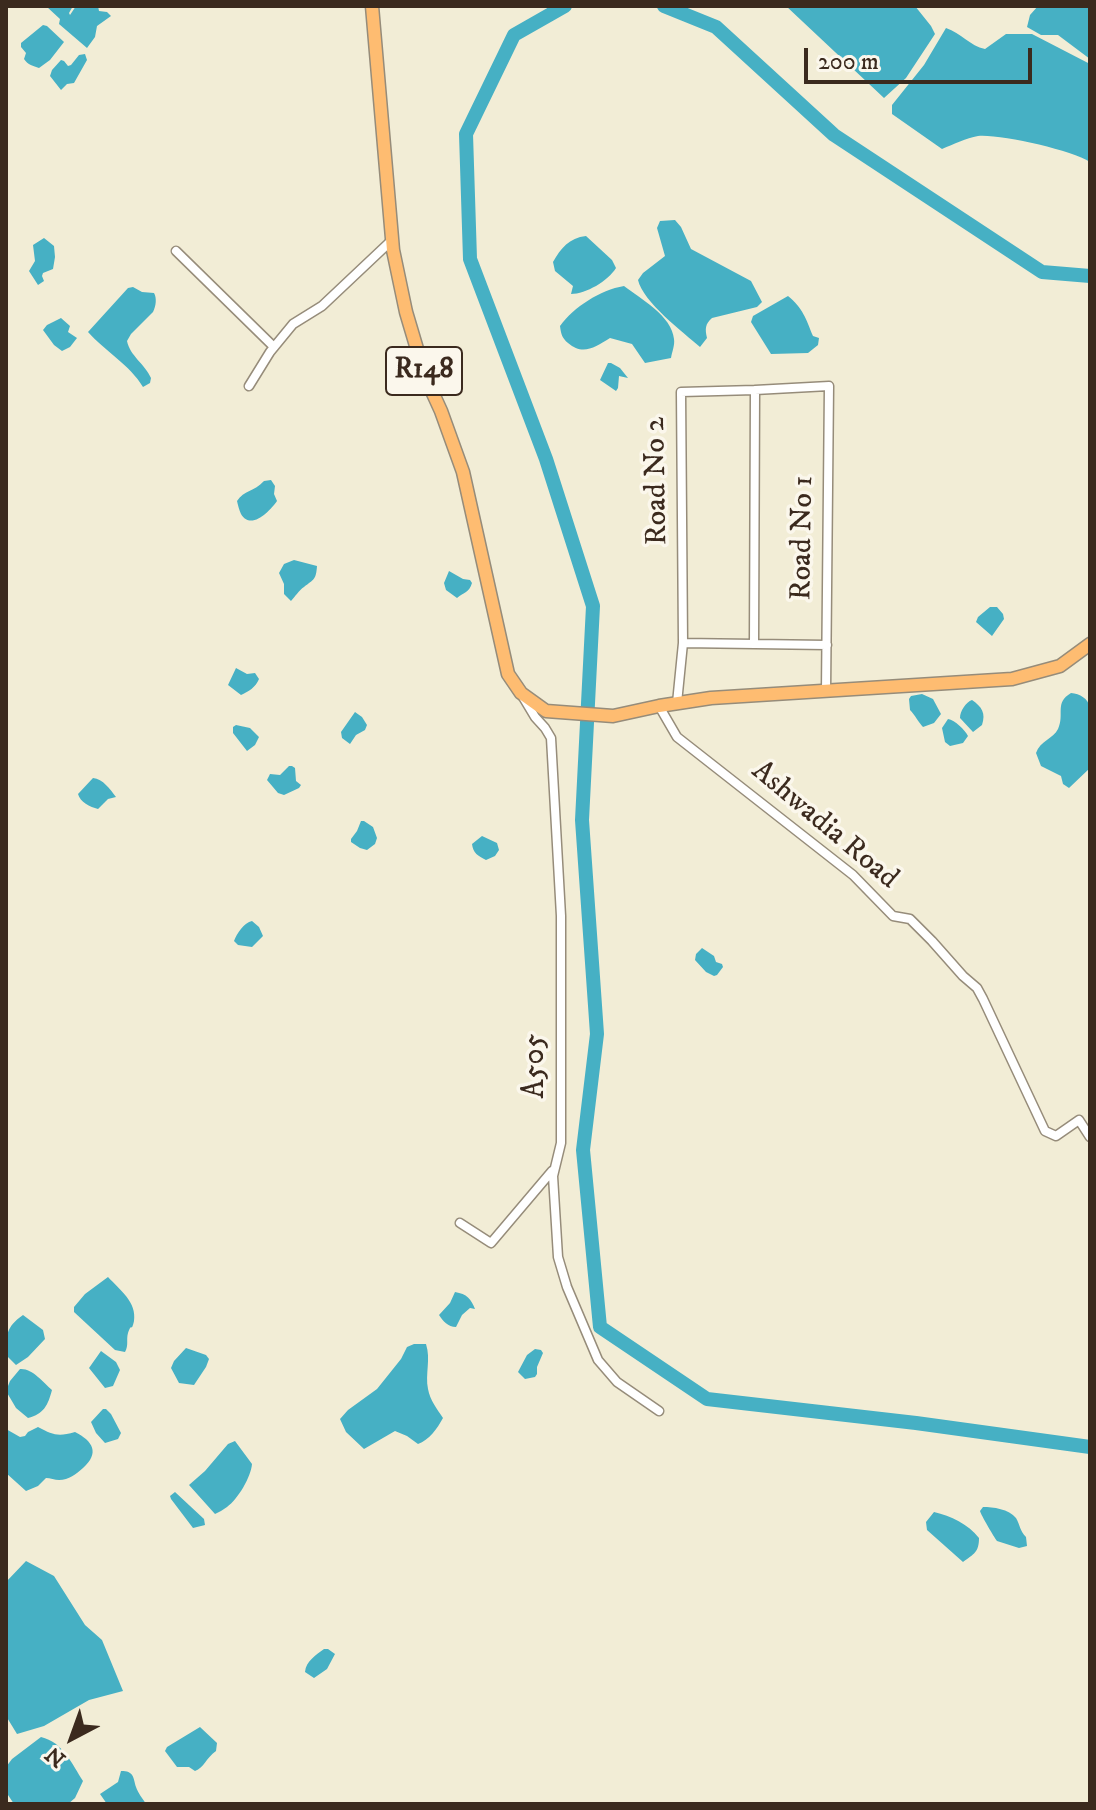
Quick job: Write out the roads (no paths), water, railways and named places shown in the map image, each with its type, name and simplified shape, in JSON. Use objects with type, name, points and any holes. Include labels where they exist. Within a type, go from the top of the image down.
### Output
[{"type":"main road","name":"R148","points":[[372,6],[392,240],[406,312],[425,376],[463,472],[508,674],[521,693],[546,711],[613,716],[711,698],[1012,679],[1060,666],[1090,644]]},
{"type":"street","points":[[249,386],[293,324],[322,306],[392,240]]},
{"type":"street","points":[[176,251],[274,347]]},
{"type":"street","name":"Road No 1","points":[[755,390],[829,386],[826,691]]},
{"type":"street","points":[[754,644],[755,390]]},
{"type":"street","name":"Road No 2","points":[[683,643],[681,392],[755,390]]},
{"type":"street","points":[[677,703],[683,643],[827,645]]},
{"type":"street","name":"A505","points":[[521,693],[551,738],[561,916],[561,1143],[553,1176],[558,1257],[598,1360],[617,1382],[659,1411]]},
{"type":"street","name":"Ashwadia Road","points":[[659,706],[677,737],[853,875],[893,916],[910,919],[977,988],[1045,1131],[1056,1136],[1079,1120],[1090,1137]]},
{"type":"street","points":[[460,1223],[491,1243],[555,1167]]},
{"type":"water","points":[[73,6],[70,15],[76,6],[98,6],[99,11],[111,16],[97,26],[95,37],[87,48],[59,24],[60,19],[47,7]]},
{"type":"water","points":[[786,6],[915,6],[935,34],[906,78],[884,98]]},
{"type":"water","points":[[1038,6],[1090,6],[1090,59],[1058,35],[1041,35],[1027,27],[1030,15]]},
{"type":"water","points":[[43,25],[64,42],[39,68],[24,59],[26,53],[21,43]]},
{"type":"water","points":[[946,28],[985,49],[1006,34],[1032,34],[1090,64],[1090,162],[1052,148],[988,136],[969,138],[942,149],[892,114],[892,105],[924,65]]},
{"type":"water","points":[[85,54],[87,60],[74,83],[67,84],[61,90],[50,76],[52,70],[61,60],[68,66],[79,55]]},
{"type":"water","points":[[675,220],[691,249],[751,281],[762,302],[757,307],[712,318],[706,327],[707,338],[700,347],[655,307],[638,280],[665,256],[657,228],[660,221]]},
{"type":"water","points":[[586,236],[612,260],[616,268],[596,286],[571,294],[573,286],[555,271],[553,262],[566,244]]},
{"type":"water","points":[[44,238],[54,246],[55,257],[53,269],[43,273],[44,281],[38,285],[29,271],[35,261],[33,245]]},
{"type":"water","points":[[624,286],[668,323],[674,339],[671,358],[645,363],[632,344],[610,338],[584,350],[573,347],[563,338],[560,326],[573,312],[597,295]]},
{"type":"water","points":[[128,288],[154,293],[156,300],[153,312],[127,341],[151,378],[150,383],[143,387],[88,332]]},
{"type":"water","points":[[788,296],[801,309],[813,336],[819,338],[818,345],[808,353],[771,354],[751,322],[753,316]]},
{"type":"water","points":[[61,318],[70,326],[68,332],[77,338],[62,351],[43,330]]},
{"type":"water","points":[[608,363],[620,368],[628,378],[619,376],[616,391],[600,380]]},
{"type":"water","points":[[271,480],[277,501],[260,518],[245,519],[237,501],[264,481]]},
{"type":"water","points":[[294,560],[317,566],[314,579],[291,601],[284,594],[279,573],[284,564]]},
{"type":"water","points":[[449,571],[472,583],[468,591],[457,598],[446,590],[444,583]]},
{"type":"water","points":[[990,607],[997,607],[1004,619],[992,636],[976,622]]},
{"type":"water","points":[[236,668],[247,674],[255,673],[259,679],[252,689],[241,695],[228,685]]},
{"type":"water","points":[[1071,693],[1087,702],[1091,729],[1090,768],[1069,788],[1063,784],[1061,776],[1041,766],[1036,753],[1058,729],[1061,705]]},
{"type":"water","points":[[922,694],[933,699],[941,714],[934,723],[923,727],[910,710],[909,699]]},
{"type":"water","points":[[972,700],[981,708],[984,717],[982,725],[973,732],[960,718],[964,707]]},
{"type":"water","points":[[355,712],[367,725],[350,744],[342,738],[341,732]]},
{"type":"water","points":[[948,719],[957,723],[967,734],[963,743],[950,746],[945,742],[942,728]]},
{"type":"water","points":[[236,725],[250,728],[259,737],[247,751],[233,733]]},
{"type":"water","points":[[289,766],[295,768],[296,781],[301,785],[284,795],[278,793],[267,780],[270,774],[280,775]]},
{"type":"water","points":[[93,778],[103,782],[116,797],[108,799],[98,809],[86,804],[78,794]]},
{"type":"water","points":[[361,821],[373,827],[377,838],[367,850],[351,842]]},
{"type":"water","points":[[482,836],[497,843],[499,850],[486,860],[476,854],[472,844]]},
{"type":"water","points":[[252,921],[263,936],[252,947],[238,945],[234,941],[237,935]]},
{"type":"water","points":[[702,948],[722,964],[717,975],[706,972],[695,960]]},
{"type":"water","points":[[108,1277],[133,1308],[134,1321],[128,1333],[125,1352],[115,1350],[74,1312],[74,1307],[85,1294]]},
{"type":"water","points":[[455,1292],[468,1298],[475,1309],[470,1308],[462,1315],[456,1327],[448,1325],[439,1315]]},
{"type":"water","points":[[23,1315],[43,1330],[45,1339],[16,1365],[6,1355],[7,1337],[10,1328]]},
{"type":"water","points":[[426,1344],[428,1389],[443,1418],[432,1434],[418,1444],[395,1431],[364,1449],[346,1432],[340,1419],[377,1389],[407,1347]]},
{"type":"water","points":[[186,1348],[209,1359],[194,1385],[179,1383],[171,1368]]},
{"type":"water","points":[[535,1349],[543,1353],[537,1374],[525,1379],[518,1372],[527,1355]]},
{"type":"water","points":[[101,1351],[116,1362],[120,1370],[113,1386],[105,1388],[89,1368]]},
{"type":"water","points":[[20,1369],[33,1373],[52,1390],[44,1408],[28,1418],[16,1408],[6,1391]]},
{"type":"water","points":[[103,1409],[111,1414],[121,1433],[118,1439],[105,1443],[91,1422]]},
{"type":"water","points":[[38,1427],[56,1434],[75,1432],[90,1443],[93,1452],[88,1463],[72,1476],[59,1480],[46,1478],[26,1491],[6,1473],[6,1429],[20,1437]]},
{"type":"water","points":[[235,1441],[252,1464],[251,1469],[235,1499],[215,1514],[189,1485],[228,1444]]},
{"type":"water","points":[[175,1492],[204,1519],[205,1525],[193,1528],[171,1499]]},
{"type":"water","points":[[983,1507],[1001,1509],[1013,1515],[1026,1537],[1027,1546],[1019,1548],[997,1541],[980,1511]]},
{"type":"water","points":[[934,1512],[959,1521],[979,1538],[975,1552],[963,1562],[927,1530],[926,1522]]},
{"type":"water","points":[[26,1561],[54,1576],[85,1625],[102,1640],[123,1691],[89,1700],[44,1726],[17,1734],[6,1716],[6,1582]]},
{"type":"water","points":[[324,1649],[335,1654],[327,1669],[314,1678],[305,1672],[307,1665]]},
{"type":"water","points":[[200,1727],[217,1743],[216,1751],[195,1771],[189,1767],[177,1767],[165,1751],[167,1747]]},
{"type":"water","points":[[41,1737],[61,1749],[83,1781],[75,1798],[68,1804],[14,1804],[6,1792],[6,1767]]},
{"type":"water","points":[[121,1771],[132,1775],[146,1804],[107,1804],[100,1794],[118,1782]]},
{"type":"waterway","points":[[565,6],[514,35],[466,134],[470,259],[546,459],[593,606],[582,820],[597,1034],[583,1150],[600,1327],[707,1399],[1090,1447]]},
{"type":"waterway","points":[[664,6],[716,27],[834,135],[1042,272],[1090,276]]}]
